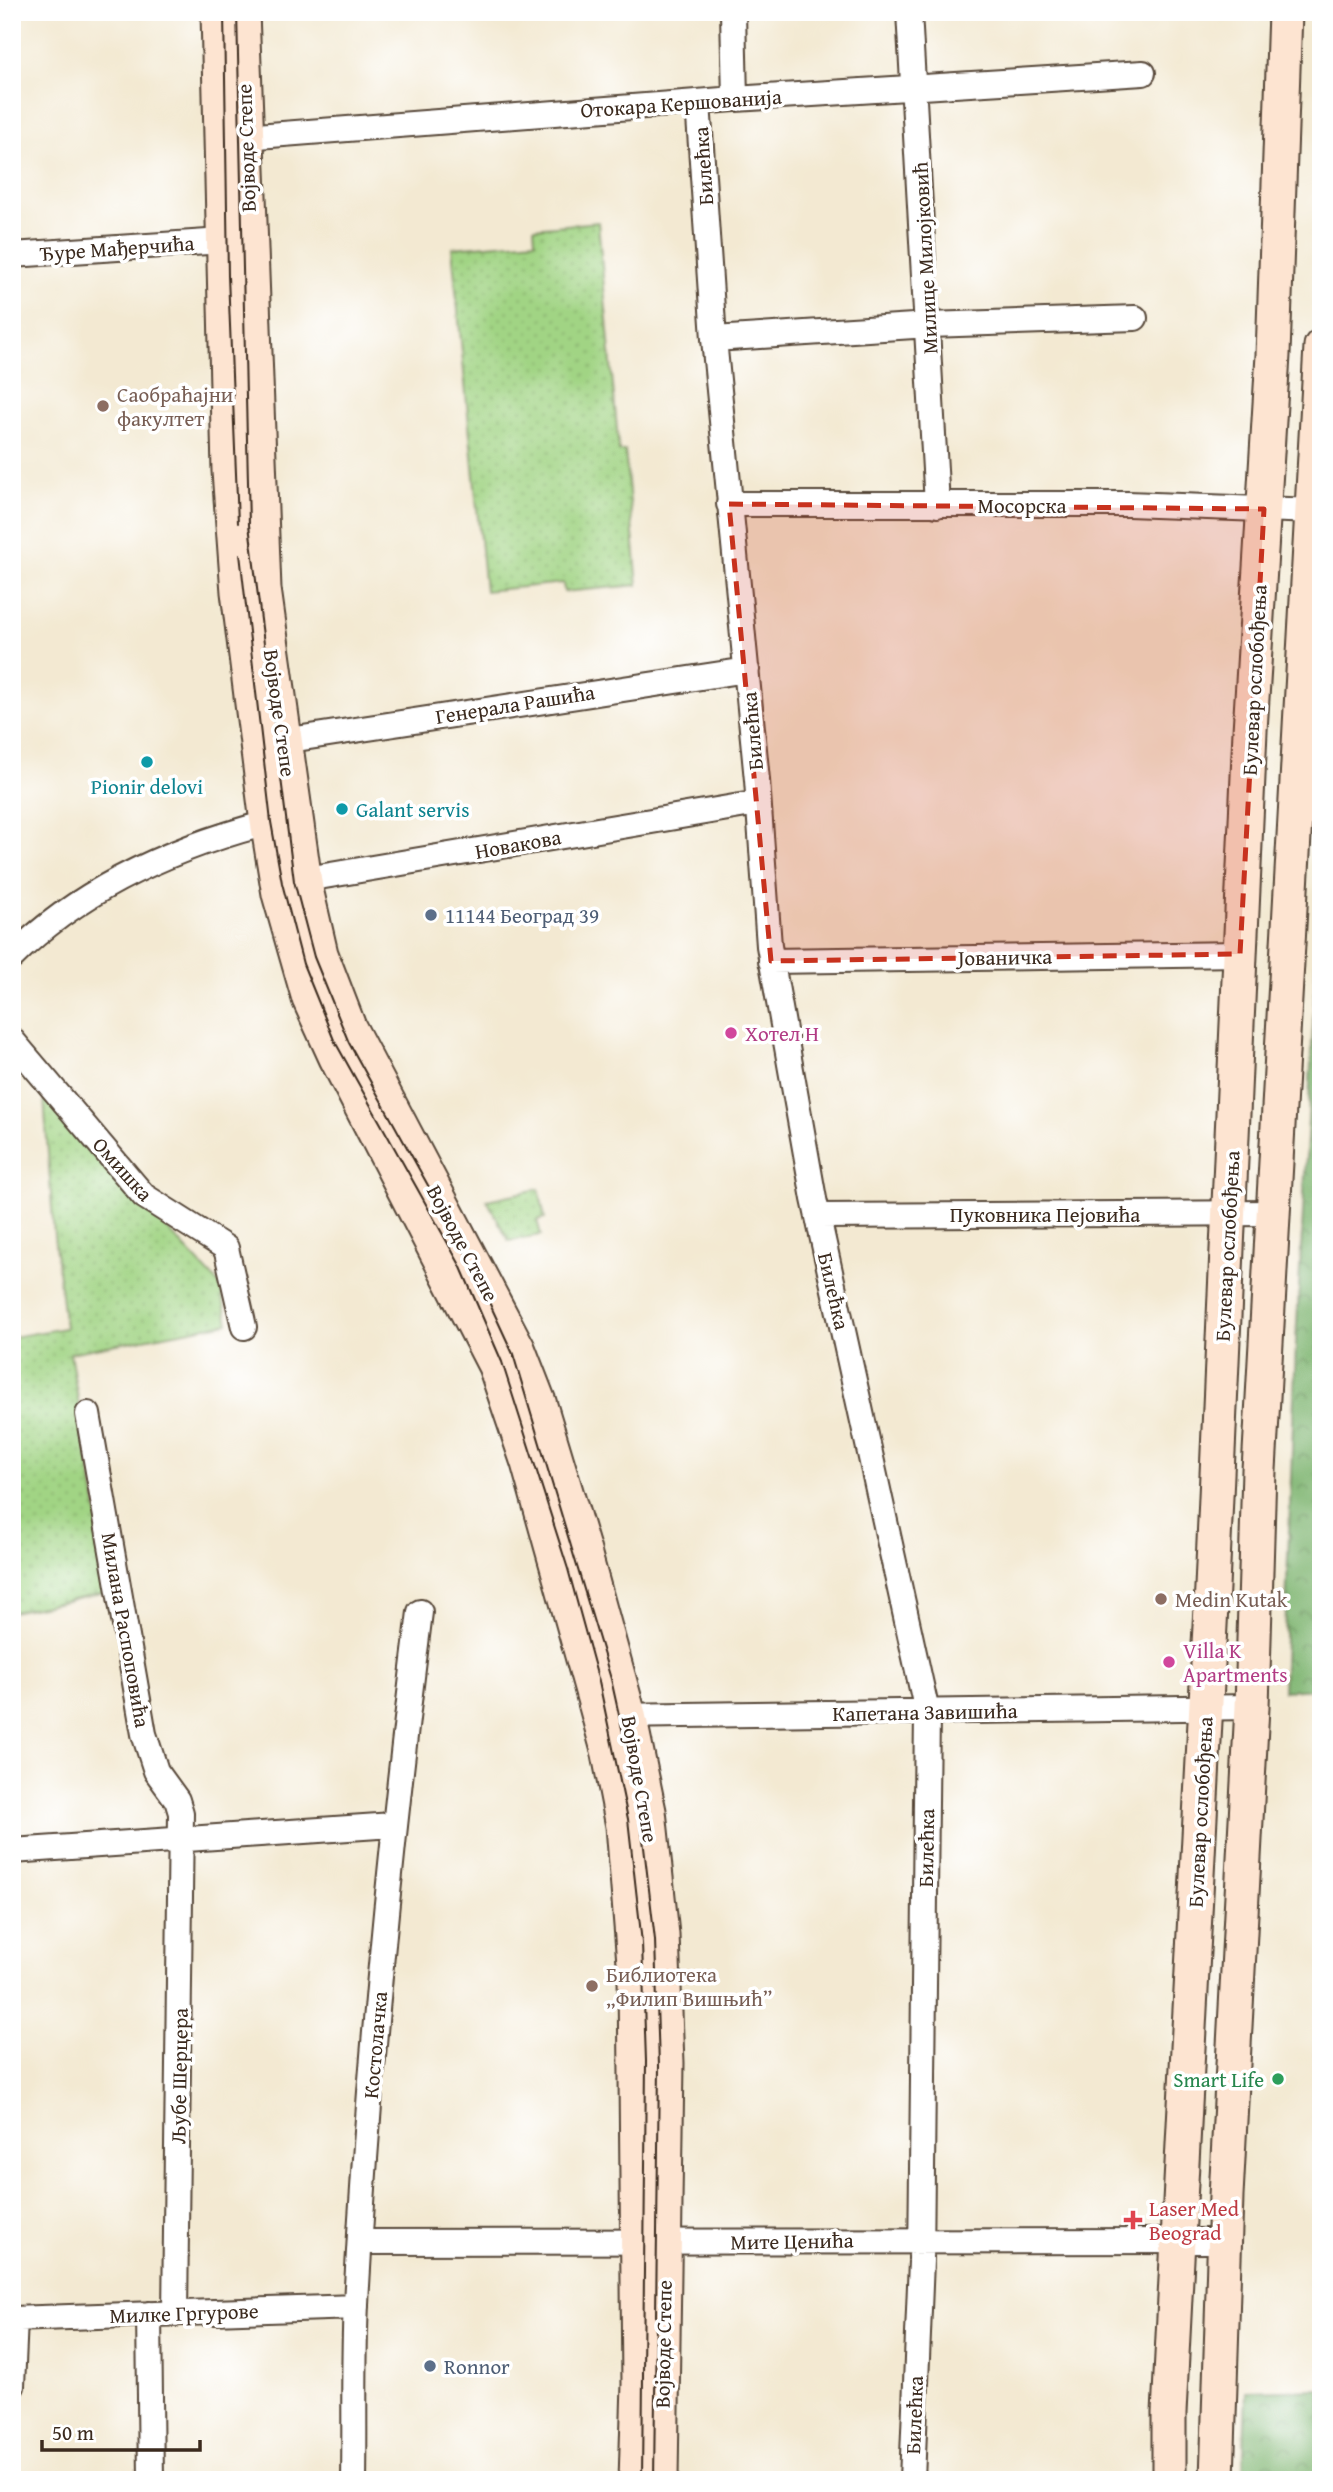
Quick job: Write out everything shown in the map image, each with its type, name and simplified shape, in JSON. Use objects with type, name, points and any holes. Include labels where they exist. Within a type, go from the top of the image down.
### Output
[{"type":"main road","name":"Војводе Степе","points":[[218,12],[233,138],[261,558],[283,741],[281,820]]},
{"type":"main road","name":"Војводе Степе","points":[[242,12],[223,241],[228,459],[235,560],[291,882],[293,952],[319,1023],[495,1366],[614,1716],[635,1975],[651,2242],[661,2480]]},
{"type":"main road","name":"Булевар ослобођења","points":[[1169,2480],[1178,2240],[1230,1212],[1286,12]]},
{"type":"main road","name":"Булевар ослобођења","points":[[1217,2480],[1224,2241],[1273,1213],[1314,511],[1321,346]]},
{"type":"main road","name":"Војводе Степе","points":[[636,2480],[651,2242]]},
{"type":"street","points":[[733,12],[735,99]]},
{"type":"street","name":"Милице Милојковић","points":[[909,12],[929,325],[937,505]]},
{"type":"street","name":"Отокара Кершованија","points":[[233,138],[914,86],[1143,73]]},
{"type":"street","name":"Билећка","points":[[698,102],[714,339],[747,670],[771,961],[818,1216],[927,1712],[921,2240],[912,2480]]},
{"type":"street","name":"Ђуре Мађерчића","points":[[12,255],[223,241]]},
{"type":"street","points":[[714,339],[929,325],[1135,318]]},
{"type":"street","name":"Мосорска","points":[[729,504],[1128,505],[1314,511]]},
{"type":"street","name":"Генерала Рашића","points":[[283,741],[747,670]]},
{"type":"street","name":"Новакова","points":[[291,882],[758,803]]},
{"type":"street","points":[[12,957],[58,917],[130,873],[199,845],[281,820]]},
{"type":"street","name":"Јованичка","points":[[771,961],[1240,954]]},
{"type":"street","name":"Омишка","points":[[12,1040],[144,1196],[226,1248],[244,1327]]},
{"type":"street","name":"Пуковника Пејовића","points":[[818,1216],[1273,1213]]},
{"type":"street","name":"Милана Распоповића","points":[[88,1414],[144,1734],[156,1771],[180,1806],[181,1839]]},
{"type":"street","name":"Костолачка","points":[[354,2480],[356,2307],[360,2242],[393,1825],[420,1612]]},
{"type":"street","name":"Капетана Завишића","points":[[614,1716],[1251,1707]]},
{"type":"street","points":[[12,1851],[393,1825]]},
{"type":"street","name":"Љубе Шерцера","points":[[175,2314],[181,1839]]},
{"type":"street","name":"Мите Ценића","points":[[360,2242],[1224,2241]]},
{"type":"street","name":"Милке Гргурове","points":[[14,2319],[356,2307]]},
{"type":"street","points":[[149,2314],[151,2480]]},
{"type":"street","points":[[12,2386],[14,2319]]},
{"type":"highlighted area","points":[[729,504],[1264,509],[1240,954],[771,961]]},
{"type":"green space","points":[[598,222],[619,451],[625,451],[638,585],[564,592],[563,583],[485,591],[452,248],[535,241],[534,228]]},
{"type":"green space","points":[[1321,878],[1319,1689],[1283,1691],[1296,1342]]},
{"type":"green space","points":[[44,1098],[220,1285],[228,1323],[70,1353],[111,1592],[12,1612],[12,1337],[65,1328],[54,1236]]},
{"type":"green space","points":[[539,1189],[545,1218],[537,1220],[541,1235],[509,1241],[487,1200]]},
{"type":"green space","points":[[1321,2389],[1321,2480],[1243,2480],[1246,2391]]},
{"type":"tram line","points":[[224,12],[228,276],[238,523]]},
{"type":"tram line","points":[[237,12],[249,525],[294,881],[314,957],[349,1043],[470,1261],[513,1354],[611,1679],[639,1805],[655,1940],[659,2066],[654,2480]]},
{"type":"tram line","points":[[240,554],[271,822],[282,883],[303,964],[334,1040],[460,1265],[502,1362],[568,1569],[599,1682],[628,1819],[642,1943],[646,2061],[642,2480]]},
{"type":"place","name":"Саобраћајни факултет","points":[[103,406]]},
{"type":"place","name":"Pionir delovi","points":[[147,762]]},
{"type":"place","name":"Galant servis","points":[[342,809]]},
{"type":"place","name":"11144 Београд 39","points":[[431,915]]},
{"type":"place","name":"Хотел Н","points":[[731,1033]]},
{"type":"place","name":"Medin Kutak","points":[[1161,1599]]},
{"type":"place","name":"Villa K Apartments","points":[[1169,1662]]},
{"type":"place","name":"Библиотека „Филип Вишњић”","points":[[592,1986]]},
{"type":"place","name":"Smart Life","points":[[1278,2079]]},
{"type":"place","name":"Laser Med Beograd","points":[[1133,2220]]},
{"type":"place","name":"Ronnor","points":[[430,2366]]}]
